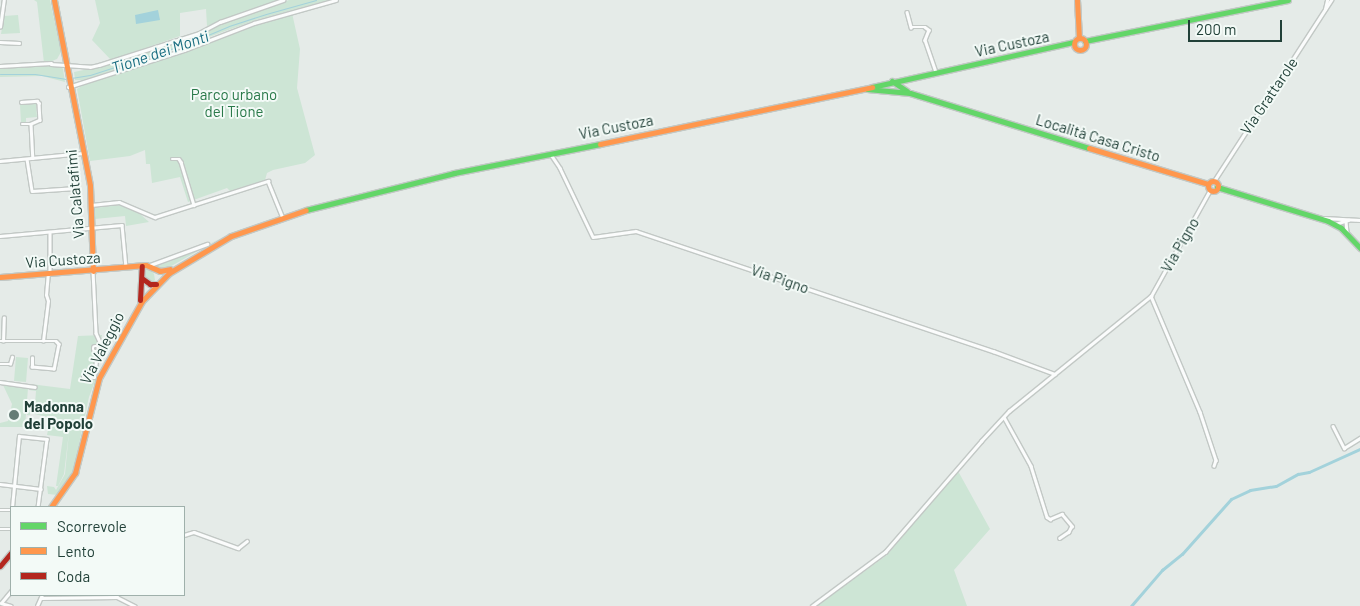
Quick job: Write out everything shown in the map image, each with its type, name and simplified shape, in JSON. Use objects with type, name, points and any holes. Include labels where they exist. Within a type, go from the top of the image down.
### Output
[{"type":"main road","name":"Via Calatafimi","points":[[54,0],[70,87],[85,153],[91,205],[93,271]]},
{"type":"main road","points":[[1077,0],[1079,38],[1085,41],[1085,48]]},
{"type":"main road","name":"Via Custoza","points":[[1085,41],[1288,0]]},
{"type":"main road","name":"Via Custoza","points":[[135,312],[156,284],[186,262],[231,236],[324,204],[550,152],[715,121],[1060,46],[1074,42],[1079,38]]},
{"type":"main road","name":"Via Custoza","points":[[1060,46],[1080,50],[1101,38]]},
{"type":"main road","points":[[1074,42],[1076,49]]},
{"type":"main road","points":[[904,79],[907,91]]},
{"type":"main road","points":[[892,82],[907,91]]},
{"type":"main road","points":[[892,82],[893,88],[897,90]]},
{"type":"main road","points":[[855,90],[907,91]]},
{"type":"main road","name":"Località Casa Cristo","points":[[907,91],[1208,184]]},
{"type":"main road","points":[[1217,187],[1214,190],[1210,190],[1208,184],[1214,181],[1217,187],[1335,224],[1360,248]]},
{"type":"main road","name":"Via Custoza","points":[[0,277],[142,266],[164,271],[186,262]]},
{"type":"main road","points":[[135,312],[141,296],[142,266]]},
{"type":"main road","points":[[127,267],[135,268],[150,284],[156,284],[157,276],[152,267]]},
{"type":"main road","name":"Via Valeggio","points":[[52,506],[75,473],[95,388],[135,312]]},
{"type":"main road","points":[[0,566],[10,554]]},
{"type":"street","points":[[0,27],[4,0]]},
{"type":"street","points":[[0,66],[67,64],[90,67],[99,65],[199,33],[220,22],[283,0]]},
{"type":"street","points":[[70,87],[184,50],[254,23],[336,0]]},
{"type":"street","name":"Via Grattarole","points":[[1214,181],[1331,0]]},
{"type":"street","name":"Via Grattarole","points":[[1325,11],[1326,1]]},
{"type":"street","points":[[907,12],[911,27],[925,27],[929,30],[925,40],[936,72]]},
{"type":"street","points":[[0,42],[19,43]]},
{"type":"street","points":[[51,64],[60,60],[65,54]]},
{"type":"street","points":[[20,102],[39,102],[40,120],[31,124],[22,124]]},
{"type":"street","points":[[31,124],[33,158]]},
{"type":"street","name":"Via Pigno","points":[[550,152],[560,168],[594,237],[636,231],[993,351],[1055,374]]},
{"type":"street","points":[[0,161],[85,153]]},
{"type":"street","points":[[27,159],[32,191],[76,188]]},
{"type":"street","points":[[172,159],[179,159],[181,162],[194,205]]},
{"type":"street","points":[[91,205],[119,202],[155,216],[268,181],[282,215]]},
{"type":"street","name":"Via Pigno","points":[[812,606],[885,552],[1004,416],[1150,296],[1210,190]]},
{"type":"street","points":[[1318,218],[1360,220]]},
{"type":"street","points":[[1335,224],[1339,219]]},
{"type":"street","points":[[1335,224],[1348,220]]},
{"type":"street","points":[[1347,234],[1345,226],[1348,220]]},
{"type":"street","points":[[0,236],[122,225],[127,267]]},
{"type":"street","points":[[43,341],[48,301],[46,295],[49,274],[50,232]]},
{"type":"street","name":"Via Custoza","points":[[152,267],[208,244]]},
{"type":"street","points":[[83,376],[94,377],[97,350],[100,342],[96,333],[93,271]]},
{"type":"street","points":[[1150,296],[1200,412],[1216,460],[1214,466]]},
{"type":"street","points":[[4,318],[1,341],[56,341],[59,344],[54,368],[32,367],[32,358]]},
{"type":"street","points":[[0,364],[10,364],[12,357]]},
{"type":"street","points":[[0,382],[35,387]]},
{"type":"street","points":[[1004,416],[1032,466],[1047,517],[1050,519],[1062,514],[1072,526],[1069,532],[1060,538]]},
{"type":"street","points":[[1333,426],[1344,448],[1360,438]]},
{"type":"street","points":[[11,506],[20,436],[47,439],[38,506]]},
{"type":"street","points":[[0,484],[41,489]]},
{"type":"street","points":[[185,535],[194,532],[238,548],[247,541]]},
{"type":"street","points":[[10,592],[1,602],[11,606]]},
{"type":"street","points":[[37,606],[42,596],[118,596],[135,606]]},
{"type":"green space","points":[[34,0],[50,0],[61,52],[57,59],[44,63],[37,2]]},
{"type":"green space","points":[[95,0],[278,0],[207,26],[206,9],[180,13],[180,36],[111,60],[92,40],[100,23]]},
{"type":"green space","points":[[289,0],[329,0],[256,20],[145,60],[83,80],[75,80],[74,72],[98,67],[200,34],[222,23]]},
{"type":"green space","name":"Parco urbano del Tione","points":[[292,13],[300,49],[297,88],[315,155],[305,163],[273,170],[267,173],[265,180],[230,191],[227,188],[188,202],[180,177],[152,183],[150,164],[146,164],[145,150],[130,156],[90,161],[77,89],[85,84]]},
{"type":"green space","points":[[18,15],[20,33],[1,34],[4,16]]},
{"type":"green space","points":[[60,65],[63,69],[65,82],[42,76],[0,77],[0,68]]},
{"type":"green space","points":[[36,104],[37,117],[26,118],[26,122],[21,123],[20,105]]},
{"type":"green space","points":[[119,205],[139,213],[149,222],[126,226],[125,216],[95,219],[95,208]]},
{"type":"green space","points":[[223,237],[166,269],[155,267],[156,264],[192,253]]},
{"type":"green space","points":[[148,267],[154,274],[155,280],[152,283],[144,277],[144,268]]},
{"type":"green space","points":[[102,335],[96,379],[89,397],[74,468],[58,495],[48,494],[47,486],[54,487],[56,490],[65,474],[69,432],[64,474],[58,486],[56,486],[63,437],[47,435],[48,430],[51,430],[48,428],[49,415],[48,417],[30,413],[30,415],[27,415],[28,403],[35,404],[36,391],[29,390],[30,384],[70,389],[78,336]]},
{"type":"green space","points":[[16,357],[28,358],[26,382],[14,381]]},
{"type":"green space","points":[[3,385],[28,388],[25,427],[0,427],[0,423],[8,421],[12,404]]},
{"type":"green space","points":[[958,471],[990,529],[954,570],[967,606],[817,606],[887,555]]},
{"type":"water","points":[[158,10],[160,20],[136,24],[135,15]]},
{"type":"waterway","name":"Tione dei Monti","points":[[0,74],[35,74],[65,79],[90,75],[189,43],[229,26],[316,0]]},
{"type":"waterway","points":[[1131,606],[1162,570],[1182,554],[1231,499],[1250,490],[1276,486],[1298,474],[1309,472],[1360,449]]},
{"type":"traffic: fast","points":[[1085,41],[1288,0]]},
{"type":"traffic: fast","points":[[872,87],[1074,42]]},
{"type":"traffic: fast","points":[[892,81],[907,91]]},
{"type":"traffic: fast","points":[[867,89],[910,93],[1089,148]]},
{"type":"traffic: fast","points":[[306,210],[454,173],[600,144]]},
{"type":"traffic: fast","points":[[1217,187],[1328,221],[1341,228],[1360,248]]},
{"type":"traffic: slow","points":[[54,0],[90,186],[93,271]]},
{"type":"traffic: slow","points":[[1077,0],[1079,38]]},
{"type":"traffic: slow","points":[[1078,38],[1082,38],[1086,44],[1082,50],[1078,50],[1074,46],[1074,42],[1078,38]]},
{"type":"traffic: slow","points":[[600,144],[872,87]]},
{"type":"traffic: slow","points":[[1089,148],[1208,184]]},
{"type":"traffic: slow","points":[[1213,181],[1218,186],[1213,191],[1208,186],[1213,181]]},
{"type":"traffic: slow","points":[[52,506],[75,473],[99,378],[142,301],[169,273],[231,236],[306,210]]},
{"type":"traffic: slow","points":[[0,277],[146,265],[160,271],[170,269]]},
{"type":"traffic: jam","points":[[140,300],[142,266]]},
{"type":"traffic: jam","points":[[143,279],[150,284],[156,284]]},
{"type":"traffic: jam","points":[[0,566],[10,554]]},
{"type":"place","name":"Madonna del Popolo","points":[[14,415]]}]
